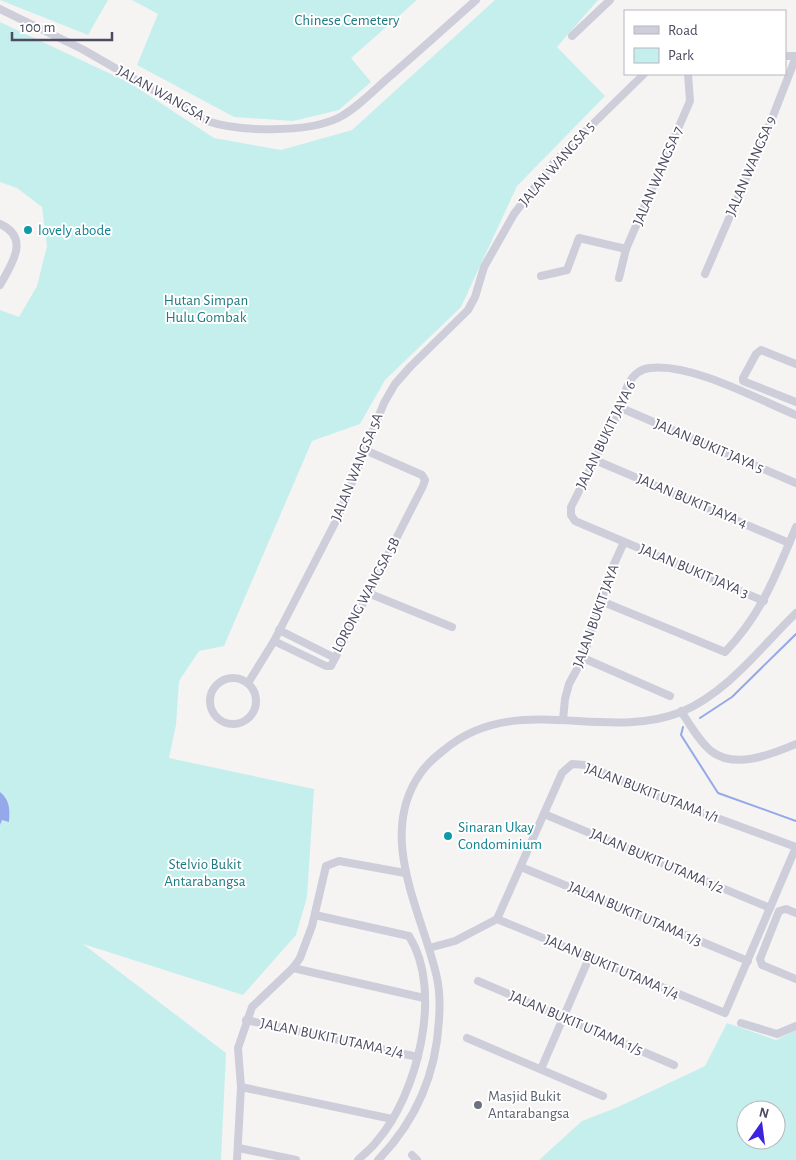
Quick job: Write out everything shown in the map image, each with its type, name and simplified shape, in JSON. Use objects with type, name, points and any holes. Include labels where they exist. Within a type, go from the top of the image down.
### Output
[{"type":"street","name":"JALAN WANGSA 1","points":[[0,9],[82,49],[207,121],[224,127],[277,129],[302,127],[338,118],[364,99],[476,0]]},
{"type":"street","points":[[572,36],[610,0]]},
{"type":"street","name":"JALAN WANGSA 9","points":[[705,274],[771,121],[796,56]]},
{"type":"street","name":"JALAN WANGSA 5","points":[[484,267],[514,214],[555,161],[643,75]]},
{"type":"street","name":"JALAN WANGSA 7","points":[[618,278],[626,250],[690,101],[688,75]]},
{"type":"street","points":[[0,224],[6,227],[16,239],[17,254],[0,285]]},
{"type":"street","points":[[541,276],[567,270],[580,238],[626,250]]},
{"type":"street","name":"JALAN WANGSA 5A","points":[[248,682],[280,630],[338,517],[384,403],[395,384],[468,310],[477,292],[484,267]]},
{"type":"street","points":[[796,364],[761,350],[758,351],[743,381],[796,402]]},
{"type":"street","name":"JALAN BUKIT JAYA 6","points":[[624,542],[575,521],[571,515],[571,507],[621,408],[630,380],[640,371],[650,368],[684,371],[704,376],[796,415]]},
{"type":"street","name":"JALAN BUKIT JAYA 5","points":[[621,408],[796,483]]},
{"type":"street","name":"LORONG WANGSA 5B","points":[[280,630],[335,658],[425,480],[422,475],[365,450]]},
{"type":"street","name":"JALAN BUKIT JAYA 4","points":[[595,460],[789,543]]},
{"type":"street","points":[[602,601],[725,652],[740,637],[764,601],[796,527]]},
{"type":"street","name":"JALAN BUKIT JAYA","points":[[564,720],[565,699],[570,684],[583,658],[610,574],[624,542]]},
{"type":"street","name":"JALAN BUKIT JAYA 3","points":[[624,542],[764,601]]},
{"type":"street","points":[[368,593],[452,628]]},
{"type":"street","points":[[378,1160],[396,1141],[416,1112],[435,1060],[440,997],[428,948],[413,905],[405,873],[402,829],[410,792],[420,774],[434,758],[453,742],[485,727],[529,718],[626,724],[648,722],[681,711],[721,688],[796,613]]},
{"type":"street","points":[[274,641],[326,666],[331,666],[335,658]]},
{"type":"street","points":[[583,658],[670,696]]},
{"type":"street","points":[[232,678],[248,682],[256,699],[252,714],[239,723],[231,724],[219,719],[214,712],[211,702],[212,694],[217,685],[232,678]]},
{"type":"street","points":[[681,711],[703,743],[712,752],[723,757],[749,759],[766,756],[796,744]]},
{"type":"street","name":"JALAN BUKIT UTAMA 1/1","points":[[497,919],[562,773],[572,764],[585,765],[665,798],[796,847]]},
{"type":"street","name":"JALAN BUKIT UTAMA 1/2","points":[[544,814],[770,908]]},
{"type":"street","points":[[748,961],[796,847]]},
{"type":"street","points":[[237,1160],[241,1087],[238,1048],[246,1020],[252,1007],[293,968],[306,944],[315,915],[326,866],[339,861],[405,873]]},
{"type":"street","name":"JALAN BUKIT UTAMA 1/3","points":[[521,866],[748,961]]},
{"type":"street","points":[[796,913],[786,909],[779,911],[760,957],[762,965],[796,979]]},
{"type":"street","points":[[315,915],[408,936],[423,976],[423,1027],[418,1057],[408,1088],[378,1141],[358,1160]]},
{"type":"street","points":[[428,948],[455,941],[497,919]]},
{"type":"street","name":"JALAN BUKIT UTAMA 1/4","points":[[497,919],[721,1012],[727,1011],[748,961]]},
{"type":"street","points":[[541,1069],[589,958]]},
{"type":"street","points":[[293,968],[424,998]]},
{"type":"street","name":"JALAN BUKIT UTAMA 1/5","points":[[478,981],[674,1065]]},
{"type":"street","name":"JALAN BUKIT UTAMA 2/4","points":[[246,1020],[418,1057]]},
{"type":"street","points":[[741,1023],[776,1034],[796,1026]]},
{"type":"street","points":[[467,1038],[603,1096]]},
{"type":"street","points":[[241,1087],[392,1119]]},
{"type":"street","points":[[239,1148],[296,1160]]},
{"type":"green space","points":[[0,0],[108,0],[88,35]]},
{"type":"green space","name":"Chinese Cemetery","points":[[132,0],[417,0],[351,58],[371,82],[339,110],[293,121],[234,117],[137,65],[158,14]]},
{"type":"green space","name":"Hutan Simpan Hulu Gombak","points":[[495,0],[598,0],[557,47],[605,96],[517,186],[461,307],[385,380],[360,424],[312,441],[224,646],[199,651],[179,681],[176,725],[169,758],[314,789],[307,897],[296,935],[243,995],[83,944],[226,1053],[221,1160],[0,1160],[0,310],[19,317],[37,286],[47,246],[42,207],[17,188],[0,182],[0,22],[130,83],[214,138],[281,150],[352,130]]},
{"type":"green space","points":[[727,1023],[776,1040],[796,1030],[796,1160],[539,1160],[582,1121],[618,1107],[705,1066]]},
{"type":"water","points":[[0,792],[8,802],[9,822],[2,820],[0,825]]},
{"type":"waterway","points":[[700,718],[732,697],[796,634]]},
{"type":"waterway","points":[[683,727],[681,735],[718,793],[796,821]]},
{"type":"place","name":"lovely abode","points":[[28,230]]},
{"type":"place","name":"Sinaran Ukay Condominium","points":[[448,836]]},
{"type":"place","name":"Masjid Bukit Antarabangsa","points":[[478,1105]]},
{"type":"park label","name":"Stelvio Bukit Antarabangsa","points":[[205,872]]}]
